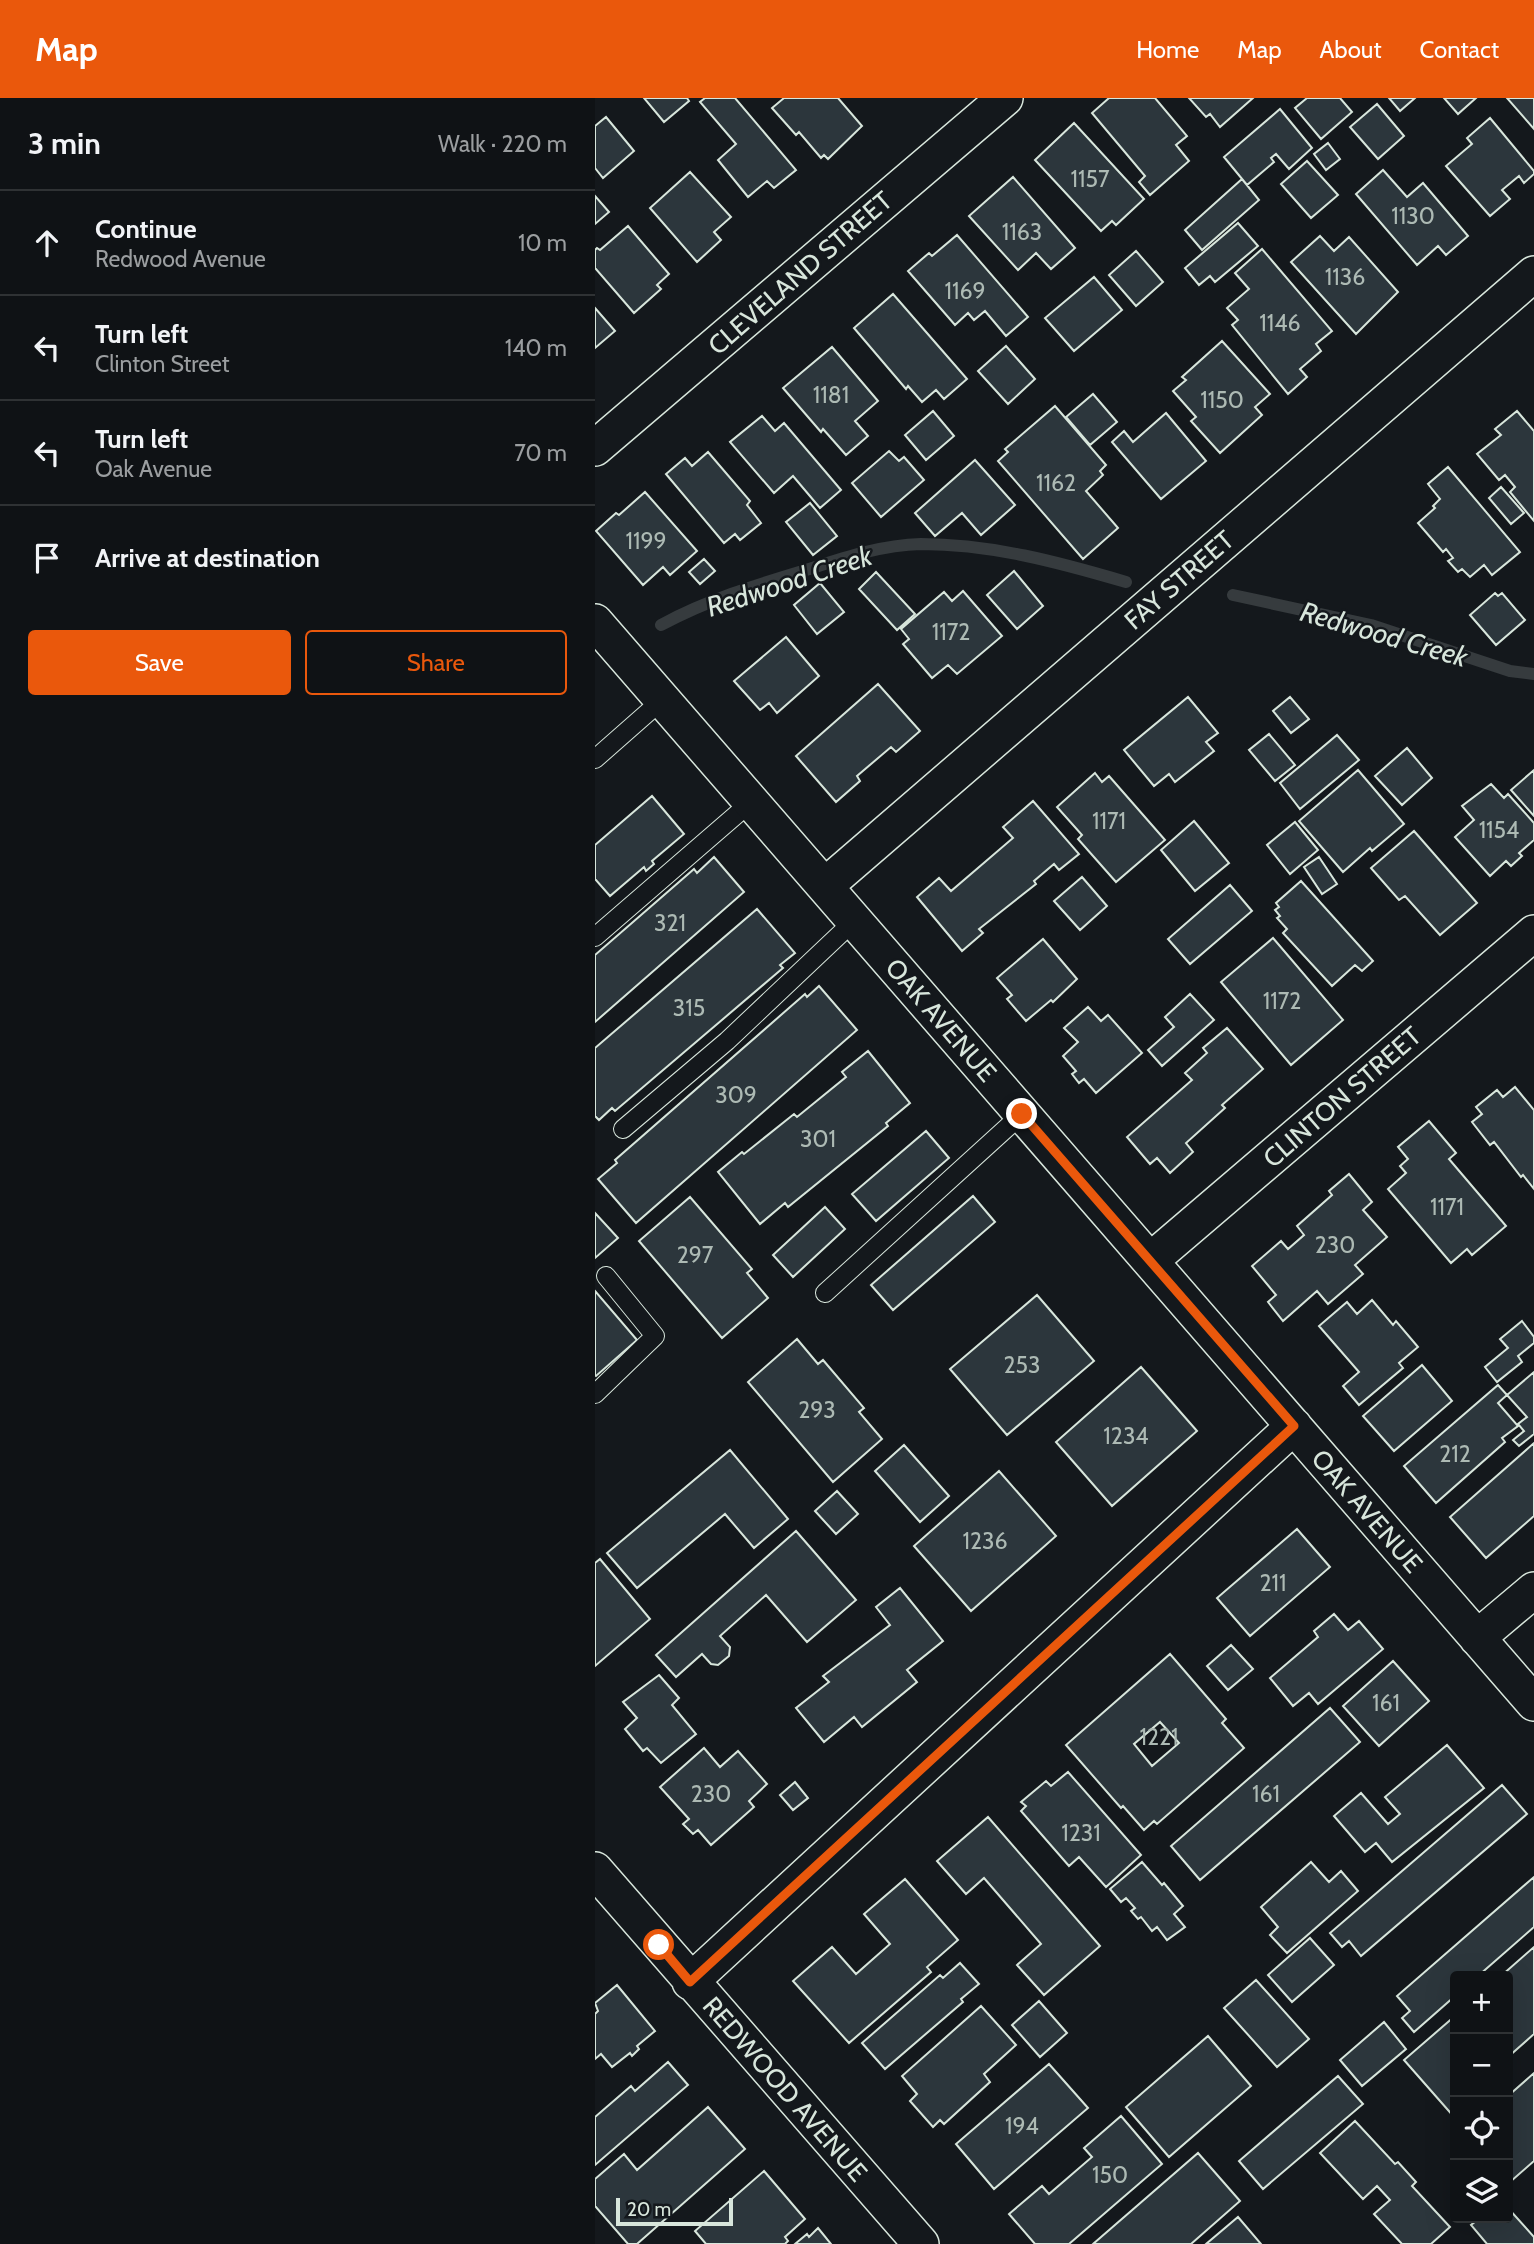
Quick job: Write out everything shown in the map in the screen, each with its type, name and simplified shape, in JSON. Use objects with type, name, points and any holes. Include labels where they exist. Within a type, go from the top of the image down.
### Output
[{"type":"street","name":"CLEVELAND STREET","points":[[595,448],[1005,98]]},
{"type":"street","name":"FAY STREET","points":[[825,886],[1534,274]]},
{"type":"street","name":"OAK AVENUE","points":[[595,622],[1534,1703]]},
{"type":"street","name":"CLINTON STREET","points":[[1150,1261],[1534,933]]},
{"type":"street","points":[[690,1982],[1294,1426]]},
{"type":"street","points":[[1477,1638],[1534,1590]]},
{"type":"street","name":"REDWOOD AVENUE","points":[[595,1870],[921,2244]]},
{"type":"lane","points":[[595,759],[662,700]]},
{"type":"lane","points":[[595,937],[751,802]]},
{"type":"lane","points":[[623,1129],[727,1041],[855,920]]},
{"type":"lane","points":[[825,1293],[1022,1114]]},
{"type":"lane","points":[[595,1394],[656,1336],[606,1276]]},
{"type":"building","points":[[644,98],[687,98],[689,101],[664,122]]},
{"type":"building","points":[[705,98],[735,98],[796,170],[774,188],[767,181],[748,197],[718,160],[736,144],[700,102]]},
{"type":"building","points":[[784,98],[838,98],[862,126],[828,159],[824,155],[821,158],[799,132],[796,135],[772,108]]},
{"type":"building","points":[[1109,98],[1155,98],[1187,136],[1176,145],[1189,161],[1150,195],[1139,182],[1145,176],[1092,113]]},
{"type":"building","points":[[1189,98],[1253,98],[1220,127],[1210,114],[1206,117]]},
{"type":"building","points":[[1307,98],[1340,98],[1352,112],[1321,139],[1295,108]]},
{"type":"building","points":[[1389,98],[1415,98],[1400,111]]},
{"type":"building","points":[[1444,98],[1476,98],[1458,114]]},
{"type":"building","points":[[1507,98],[1534,98],[1534,129]]},
{"type":"building","points":[[1377,104],[1404,136],[1378,159],[1350,127]]},
{"type":"building","points":[[1280,109],[1312,148],[1289,169],[1276,154],[1271,158],[1274,162],[1247,185],[1224,157]]},
{"type":"building","points":[[606,117],[634,151],[603,178],[595,168],[595,126]]},
{"type":"building","points":[[1490,118],[1534,174],[1524,183],[1519,176],[1502,190],[1510,199],[1490,216],[1446,166],[1472,144],[1467,138]]},
{"type":"building","points":[[1074,123],[1144,199],[1116,225],[1112,221],[1101,231],[1035,160]]},
{"type":"building","points":[[1328,143],[1340,159],[1326,170],[1314,154]]},
{"type":"building","points":[[1307,161],[1338,195],[1311,218],[1281,184]]},
{"type":"building","points":[[1383,170],[1407,197],[1423,183],[1468,236],[1446,255],[1438,246],[1417,265],[1356,194]]},
{"type":"building","points":[[690,172],[731,217],[714,232],[721,240],[697,262],[650,208]]},
{"type":"building","points":[[1013,177],[1075,248],[1051,269],[1036,253],[1018,270],[969,216]]},
{"type":"building","points":[[1242,179],[1259,200],[1202,250],[1185,230]]},
{"type":"building","points":[[595,196],[609,212],[595,224]]},
{"type":"building","points":[[1238,223],[1258,246],[1215,282],[1210,276],[1199,285],[1185,268]]},
{"type":"building","points":[[628,226],[669,274],[657,285],[661,289],[634,313],[595,268],[595,250],[600,250]]},
{"type":"building","points":[[957,235],[1028,317],[1006,336],[985,311],[974,320],[968,313],[955,325],[908,271],[929,253],[932,256]]},
{"type":"building","points":[[1320,236],[1334,251],[1349,237],[1398,292],[1356,334],[1291,262]]},
{"type":"building","points":[[1262,249],[1332,331],[1316,344],[1321,351],[1300,369],[1307,377],[1288,394],[1232,325],[1238,320],[1227,308],[1249,289],[1235,273]]},
{"type":"building","points":[[1136,251],[1163,282],[1136,306],[1109,275]]},
{"type":"building","points":[[1094,277],[1122,310],[1074,351],[1045,318]]},
{"type":"building","points":[[893,294],[967,379],[944,399],[936,390],[922,402],[908,386],[906,389],[854,328]]},
{"type":"building","points":[[595,308],[615,331],[595,348]]},
{"type":"building","points":[[1222,341],[1270,394],[1255,407],[1262,415],[1220,453],[1191,421],[1196,417],[1173,391],[1186,380],[1182,377]]},
{"type":"building","points":[[1006,346],[1035,379],[1008,404],[978,371]]},
{"type":"building","points":[[832,347],[878,401],[855,421],[868,436],[846,455],[823,429],[821,432],[783,388]]},
{"type":"building","points":[[1093,394],[1117,422],[1090,445],[1066,417]]},
{"type":"building","points":[[1055,406],[1106,465],[1100,471],[1103,475],[1086,491],[1118,528],[1083,559],[998,461],[1008,452],[1005,449]]},
{"type":"building","points":[[933,411],[954,436],[926,460],[905,435]]},
{"type":"building","points":[[1517,411],[1534,431],[1534,521],[1510,492],[1515,487],[1505,475],[1499,480],[1477,454],[1501,435],[1495,429]]},
{"type":"building","points":[[1166,413],[1206,461],[1161,499],[1112,442],[1124,431],[1133,442]]},
{"type":"building","points":[[762,416],[775,431],[784,423],[841,490],[820,508],[793,476],[774,493],[730,442]]},
{"type":"building","points":[[889,451],[899,461],[904,457],[924,480],[881,517],[852,483]]},
{"type":"building","points":[[708,452],[750,501],[747,505],[761,523],[740,540],[735,534],[724,543],[666,474],[685,458],[692,466]]},
{"type":"building","points":[[975,460],[1015,505],[981,535],[962,513],[935,536],[915,513]]},
{"type":"building","points":[[1448,467],[1520,552],[1492,575],[1484,565],[1470,577],[1462,569],[1458,572],[1448,561],[1453,558],[1446,549],[1443,552],[1418,523],[1435,508],[1433,506],[1440,499],[1428,484]]},
{"type":"building","points":[[1501,487],[1524,513],[1511,524],[1489,498]]},
{"type":"building","points":[[645,492],[697,551],[670,575],[663,567],[643,585],[596,531]]},
{"type":"building","points":[[810,503],[837,536],[813,555],[786,522]]},
{"type":"building","points":[[704,559],[715,571],[700,584],[689,572]]},
{"type":"building","points":[[1014,571],[1043,606],[1017,629],[987,595]]},
{"type":"building","points":[[876,572],[915,614],[897,630],[859,589]]},
{"type":"building","points":[[820,583],[844,612],[817,634],[794,605]]},
{"type":"building","points":[[963,591],[1002,636],[957,674],[948,665],[932,678],[903,644],[909,639],[901,629],[944,592],[952,601]]},
{"type":"building","points":[[1495,593],[1498,596],[1502,593],[1525,620],[1496,645],[1470,615]]},
{"type":"building","points":[[786,637],[819,676],[777,713],[769,703],[760,710],[734,681]]},
{"type":"building","points":[[878,684],[920,731],[896,752],[891,747],[857,776],[860,781],[836,802],[796,756]]},
{"type":"building","points":[[1188,697],[1218,733],[1206,742],[1214,751],[1175,782],[1169,774],[1154,786],[1124,750]]},
{"type":"building","points":[[1290,697],[1309,719],[1291,733],[1273,711]]},
{"type":"building","points":[[1269,734],[1295,765],[1275,781],[1249,750]]},
{"type":"building","points":[[1337,735],[1359,760],[1300,809],[1280,783]]},
{"type":"building","points":[[1407,748],[1432,778],[1402,805],[1375,776]]},
{"type":"building","points":[[1358,770],[1404,824],[1372,851],[1370,848],[1343,872],[1299,821]]},
{"type":"building","points":[[1534,770],[1534,816],[1511,790]]},
{"type":"building","points":[[1095,773],[1102,782],[1109,776],[1165,840],[1116,882],[1078,839],[1082,835],[1057,807]]},
{"type":"building","points":[[1491,784],[1504,798],[1508,794],[1534,823],[1534,840],[1519,853],[1522,856],[1511,866],[1506,861],[1490,876],[1455,837],[1474,820],[1462,806]]},
{"type":"building","points":[[652,796],[684,834],[652,861],[654,864],[646,871],[644,867],[610,896],[595,879],[595,845]]},
{"type":"building","points":[[1033,801],[1079,854],[1059,870],[1054,864],[1034,881],[1036,884],[979,929],[983,933],[962,951],[917,897],[939,878],[951,891],[1013,838],[1003,827]]},
{"type":"building","points":[[1194,821],[1229,863],[1195,891],[1161,850]]},
{"type":"building","points":[[1295,822],[1318,850],[1290,874],[1267,845]]},
{"type":"building","points":[[1414,831],[1477,903],[1440,935],[1405,896],[1399,900],[1371,868]]},
{"type":"building","points":[[714,857],[744,892],[595,1022],[595,955],[694,869],[697,873]]},
{"type":"building","points":[[1319,857],[1337,884],[1322,894],[1304,867]]},
{"type":"building","points":[[1082,877],[1107,906],[1080,930],[1054,901]]},
{"type":"building","points":[[1301,881],[1373,961],[1362,971],[1355,965],[1332,986],[1283,933],[1287,929],[1277,918],[1280,916],[1275,910],[1279,907],[1276,903]]},
{"type":"building","points":[[1230,885],[1252,911],[1190,964],[1168,939]]},
{"type":"building","points":[[757,909],[795,953],[780,965],[783,968],[615,1111],[612,1108],[599,1120],[595,1116],[595,1048]]},
{"type":"building","points":[[1273,938],[1343,1020],[1291,1065],[1221,982]]},
{"type":"building","points":[[1043,939],[1077,979],[1053,1002],[1051,1000],[1026,1021],[1007,999],[1012,995],[997,978]]},
{"type":"building","points":[[819,986],[857,1030],[636,1223],[598,1179],[617,1163],[615,1160],[805,994],[807,997]]},
{"type":"building","points":[[1190,994],[1214,1020],[1162,1066],[1148,1050],[1174,1027],[1165,1017]]},
{"type":"building","points":[[1088,1007],[1101,1021],[1108,1015],[1142,1053],[1096,1093],[1084,1079],[1079,1083],[1072,1074],[1076,1071],[1063,1056],[1078,1042],[1064,1028]]},
{"type":"building","points":[[1227,1028],[1263,1069],[1222,1105],[1225,1108],[1186,1143],[1193,1152],[1170,1173],[1157,1158],[1150,1164],[1127,1137],[1192,1080],[1185,1073],[1207,1053],[1203,1048]]},
{"type":"building","points":[[868,1051],[910,1103],[886,1123],[888,1126],[788,1207],[785,1203],[760,1224],[718,1172],[794,1114],[797,1117],[846,1077],[842,1072]]},
{"type":"building","points":[[1515,1087],[1534,1110],[1534,1189],[1523,1175],[1521,1177],[1494,1142],[1490,1145],[1472,1122],[1482,1114],[1476,1107],[1497,1090],[1503,1097]]},
{"type":"building","points":[[1429,1121],[1456,1153],[1449,1159],[1506,1226],[1472,1255],[1467,1249],[1451,1263],[1388,1189],[1406,1173],[1400,1166],[1408,1159],[1398,1147]]},
{"type":"building","points":[[926,1131],[949,1158],[876,1221],[852,1194]]},
{"type":"building","points":[[1349,1174],[1372,1202],[1363,1210],[1387,1237],[1355,1265],[1363,1274],[1328,1304],[1317,1291],[1283,1321],[1268,1302],[1276,1295],[1252,1266],[1281,1241],[1288,1249],[1304,1235],[1297,1226],[1332,1195],[1329,1191]]},
{"type":"building","points":[[973,1196],[995,1222],[893,1310],[871,1285]]},
{"type":"building","points":[[690,1197],[752,1269],[747,1273],[768,1298],[722,1338],[639,1241]]},
{"type":"building","points":[[825,1207],[845,1229],[793,1277],[773,1255]]},
{"type":"building","points":[[595,1213],[618,1238],[595,1258]]},
{"type":"building","points":[[595,1291],[637,1340],[596,1376],[595,1375]]},
{"type":"building","points":[[1037,1295],[1094,1361],[1007,1435],[950,1369]]},
{"type":"building","points":[[1372,1300],[1393,1325],[1396,1321],[1418,1347],[1399,1363],[1403,1368],[1359,1405],[1343,1386],[1359,1372],[1319,1326],[1347,1302],[1357,1314]]},
{"type":"building","points":[[1522,1321],[1534,1337],[1534,1343],[1518,1356],[1522,1362],[1497,1382],[1485,1367],[1508,1348],[1500,1339]]},
{"type":"building","points":[[797,1339],[818,1364],[823,1360],[864,1408],[859,1412],[882,1439],[833,1482],[748,1382]]},
{"type":"building","points":[[1422,1365],[1452,1401],[1394,1451],[1363,1416]]},
{"type":"building","points":[[1141,1367],[1197,1431],[1112,1506],[1056,1442]]},
{"type":"building","points":[[1534,1372],[1534,1434],[1519,1446],[1513,1440],[1524,1431],[1518,1424],[1527,1417],[1507,1395]]},
{"type":"building","points":[[1498,1385],[1507,1395],[1498,1403],[1518,1426],[1502,1438],[1505,1442],[1436,1503],[1404,1466]]},
{"type":"building","points":[[1534,1443],[1534,1516],[1486,1558],[1450,1517]]},
{"type":"building","points":[[904,1445],[949,1496],[920,1522],[875,1471]]},
{"type":"building","points":[[730,1450],[788,1519],[754,1548],[725,1514],[637,1588],[607,1553]]},
{"type":"building","points":[[999,1471],[1056,1536],[971,1611],[914,1546]]},
{"type":"building","points":[[837,1491],[858,1514],[836,1534],[815,1511]]},
{"type":"building","points":[[1297,1529],[1330,1567],[1250,1636],[1217,1598]]},
{"type":"building","points":[[796,1531],[856,1600],[807,1642],[766,1595],[720,1636],[730,1647],[729,1656],[718,1665],[711,1664],[702,1654],[676,1677],[656,1655]]},
{"type":"building","points":[[600,1559],[650,1619],[595,1666],[595,1563]]},
{"type":"building","points":[[900,1588],[943,1641],[907,1670],[917,1682],[862,1727],[854,1717],[824,1742],[796,1708],[829,1682],[823,1676],[890,1625],[876,1607]]},
{"type":"building","points":[[1334,1614],[1348,1630],[1359,1621],[1383,1649],[1318,1704],[1309,1693],[1293,1706],[1270,1678],[1318,1637],[1314,1631]]},
{"type":"building","points":[[1231,1645],[1253,1669],[1228,1690],[1207,1666]]},
{"type":"building","points":[[1170,1654],[1226,1719],[1222,1723],[1244,1748],[1157,1824],[1154,1821],[1144,1830],[1066,1745]],"holes":[[[1160,1722],[1179,1743],[1152,1766],[1134,1744]]]},
{"type":"building","points":[[1393,1661],[1429,1701],[1379,1746],[1343,1706]]},
{"type":"building","points":[[659,1675],[679,1698],[672,1705],[696,1734],[661,1763],[647,1748],[643,1751],[625,1729],[637,1718],[623,1702]]},
{"type":"building","points":[[1330,1708],[1360,1742],[1200,1880],[1171,1846]]},
{"type":"building","points":[[1447,1745],[1484,1788],[1392,1862],[1376,1843],[1365,1852],[1334,1816],[1361,1793],[1388,1824],[1400,1814],[1385,1797]]},
{"type":"building","points":[[704,1748],[720,1767],[738,1751],[767,1784],[749,1801],[754,1807],[711,1845],[698,1830],[693,1834],[683,1824],[689,1819],[660,1787]]},
{"type":"building","points":[[1068,1772],[1141,1855],[1106,1887],[1079,1857],[1069,1866],[1021,1811],[1026,1806],[1021,1802],[1046,1781],[1051,1786]]},
{"type":"building","points":[[795,1782],[808,1798],[793,1810],[780,1795]]},
{"type":"building","points":[[1502,1785],[1527,1814],[1361,1956],[1349,1941],[1342,1947],[1330,1933]]},
{"type":"building","points":[[988,1817],[1100,1946],[1044,1995],[1017,1965],[1041,1944],[984,1878],[966,1894],[937,1861]]},
{"type":"building","points":[[1142,1862],[1183,1906],[1174,1914],[1185,1927],[1167,1940],[1157,1927],[1152,1931],[1141,1917],[1138,1919],[1131,1911],[1135,1908],[1126,1898],[1121,1902],[1110,1889]]},
{"type":"building","points":[[1311,1862],[1329,1882],[1341,1871],[1358,1891],[1287,1953],[1270,1935],[1278,1927],[1261,1907]]},
{"type":"building","points":[[1534,1877],[1534,1927],[1484,1971],[1450,1971],[1450,2000],[1414,2032],[1402,2018],[1410,2011],[1397,1996]]},
{"type":"building","points":[[905,1879],[958,1940],[927,1967],[931,1972],[849,2043],[793,1981],[832,1947],[856,1974],[890,1944],[864,1914]]},
{"type":"building","points":[[1310,1938],[1334,1965],[1292,2002],[1268,1975]]},
{"type":"building","points":[[1534,1947],[1534,2034],[1513,2053],[1513,1971],[1507,1971]]},
{"type":"building","points":[[960,1963],[979,1984],[961,1999],[963,2002],[885,2069],[862,2043],[940,1975],[943,1978]]},
{"type":"building","points":[[1256,1980],[1309,2039],[1277,2067],[1224,2008]]},
{"type":"building","points":[[617,1985],[655,2031],[637,2046],[639,2049],[632,2056],[630,2053],[612,2067],[601,2054],[595,2059],[595,2014],[598,2011],[595,2003]]},
{"type":"building","points":[[1039,2001],[1067,2033],[1040,2057],[1012,2025]]},
{"type":"building","points":[[981,2006],[1016,2045],[984,2074],[990,2082],[944,2124],[940,2120],[933,2127],[910,2101],[917,2094],[902,2076]]},
{"type":"building","points":[[1450,2020],[1450,2112],[1404,2060]]},
{"type":"building","points":[[1384,2022],[1406,2049],[1362,2086],[1340,2060]]},
{"type":"building","points":[[1208,2036],[1251,2086],[1169,2157],[1126,2107]]},
{"type":"building","points":[[668,2062],[688,2085],[595,2165],[595,2117],[631,2086],[635,2091]]},
{"type":"building","points":[[1049,2064],[1088,2108],[994,2189],[956,2144]]},
{"type":"building","points":[[1534,2073],[1534,2161],[1513,2179],[1513,2097],[1513,2092]]},
{"type":"building","points":[[1338,2076],[1363,2104],[1263,2189],[1239,2161]]},
{"type":"building","points":[[708,2107],[745,2149],[637,2244],[628,2244],[595,2206],[595,2179],[624,2154],[637,2170]]},
{"type":"building","points":[[1121,2116],[1162,2164],[1069,2244],[1035,2244],[1009,2214],[1042,2186],[1049,2194],[1092,2157],[1084,2148]]},
{"type":"building","points":[[1355,2121],[1395,2164],[1398,2162],[1416,2182],[1412,2186],[1450,2227],[1431,2244],[1402,2244],[1374,2214],[1390,2200],[1377,2186],[1363,2199],[1320,2153]]},
{"type":"building","points":[[1198,2153],[1240,2201],[1191,2244],[1093,2244]]},
{"type":"building","points":[[764,2171],[805,2219],[785,2237],[788,2241],[785,2244],[706,2244],[695,2231]]},
{"type":"building","points":[[1513,2214],[1534,2237],[1534,2244],[1487,2244],[1471,2225],[1513,2223]]},
{"type":"building","points":[[1238,2217],[1261,2244],[1206,2244]]},
{"type":"building","points":[[818,2228],[831,2244],[795,2244],[807,2234],[809,2237]]},
{"type":"waterway","name":"Redwood Creek","points":[[661,625],[750,587],[848,557],[906,545],[947,545],[999,551],[1050,561],[1126,582]]},
{"type":"waterway","name":"Redwood Creek","points":[[1233,595],[1371,625],[1510,671],[1534,674]]},
{"type":"route","points":[[659,1945],[690,1982],[1294,1426],[1022,1114]]}]
